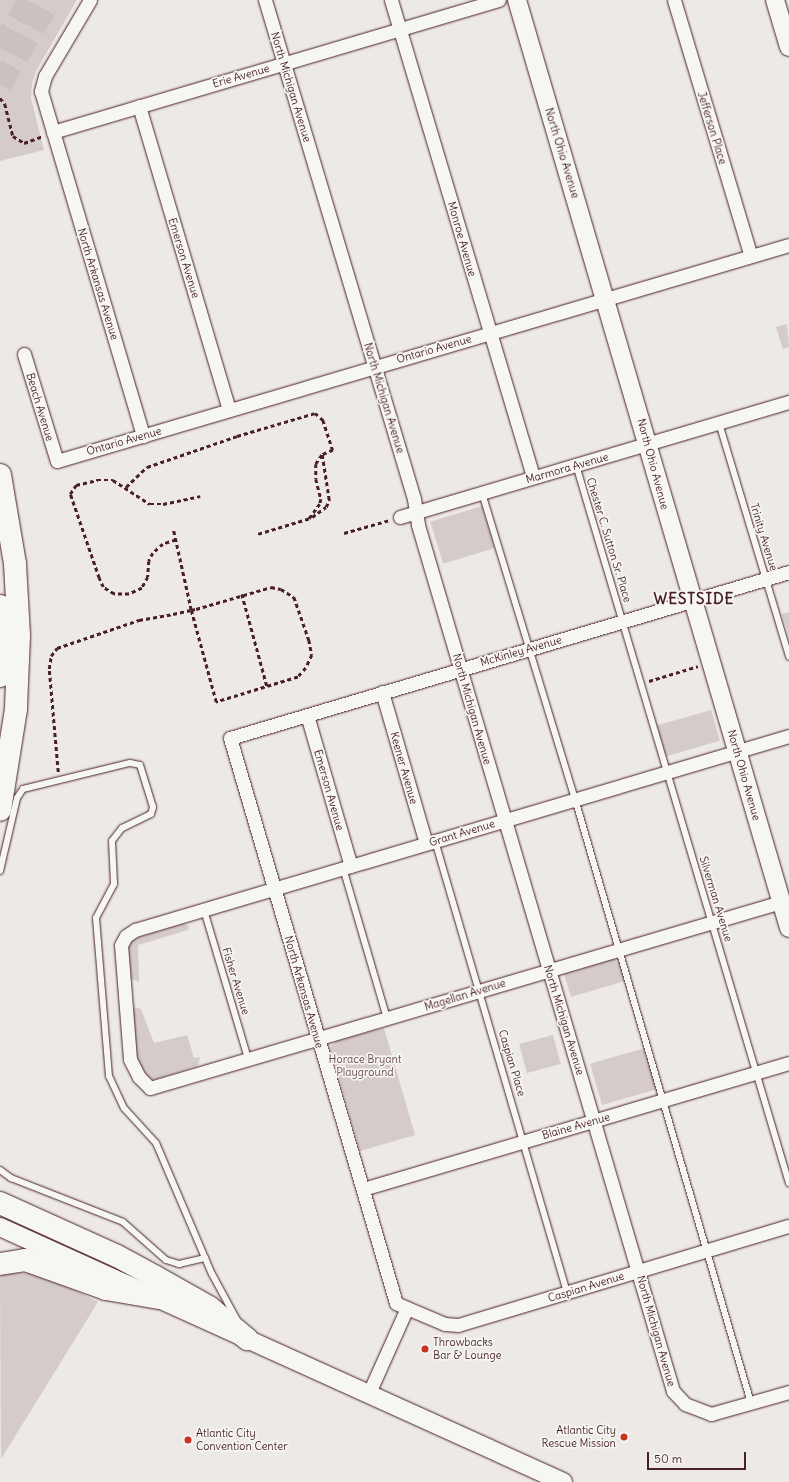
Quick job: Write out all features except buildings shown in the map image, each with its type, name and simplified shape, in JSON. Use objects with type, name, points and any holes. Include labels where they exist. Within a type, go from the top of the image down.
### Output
[{"type":"highway","points":[[0,475],[15,564],[19,642],[15,722],[0,810]]},
{"type":"highway","points":[[0,606],[0,676]]},
{"type":"highway","points":[[0,1203],[110,1253],[156,1277],[208,1307],[247,1339]]},
{"type":"highway","points":[[0,1264],[25,1260],[106,1289],[160,1298]]},
{"type":"street","name":"North Arkansas Avenue","points":[[90,0],[42,81],[41,91],[143,436]]},
{"type":"street","name":"North Michigan Avenue","points":[[265,0],[414,499],[415,513],[460,669],[639,1271],[672,1391],[677,1398],[706,1413],[717,1413],[789,1392]]},
{"type":"street","name":"Monroe Avenue","points":[[391,0],[533,478]]},
{"type":"street","name":"Erie Avenue","points":[[53,132],[499,0]]},
{"type":"street","name":"North Ohio Avenue","points":[[517,0],[789,928]]},
{"type":"street","name":"Jefferson Place","points":[[674,0],[751,256]]},
{"type":"street","points":[[775,0],[789,46]]},
{"type":"street","name":"Emerson Avenue","points":[[139,106],[230,410]]},
{"type":"street","name":"Ontario Avenue","points":[[57,461],[789,245]]},
{"type":"street","name":"Beach Avenue","points":[[24,354],[57,461]]},
{"type":"street","name":"Marmora Avenue","points":[[400,517],[789,402]]},
{"type":"street","name":"McKinley Avenue","points":[[230,738],[789,572]]},
{"type":"street","name":"Keener Avenue","points":[[382,692],[431,842]]},
{"type":"street","name":"Emerson Avenue","points":[[307,715],[347,867]]},
{"type":"street","name":"Grant Avenue","points":[[150,1088],[135,1072],[127,1040],[121,945],[126,936],[135,930],[789,736]]},
{"type":"street","name":"North Arkansas Avenue","points":[[230,738],[317,1039],[396,1303],[407,1308]]},
{"type":"street","name":"Magellan Avenue","points":[[150,1088],[781,902]]},
{"type":"street","name":"Blaine Avenue","points":[[363,1189],[789,1063]]},
{"type":"street","name":"Caspian Avenue","points":[[407,1308],[454,1326],[789,1226]]},
{"type":"street","points":[[2,1227],[160,1298],[368,1395],[562,1482]]},
{"type":"street","points":[[368,1395],[407,1308]]},
{"type":"lane","name":"Trinity Avenue","points":[[719,423],[789,657]]},
{"type":"lane","name":"Chester C. Sutton Sr. Place","points":[[576,465],[623,621]]},
{"type":"lane","points":[[482,493],[575,799],[707,1250],[750,1403]]},
{"type":"lane","name":"Silverman Avenue","points":[[623,621],[789,1183]]},
{"type":"lane","points":[[0,871],[17,798],[23,789],[130,763],[140,764],[153,807],[151,814],[122,828],[112,842],[114,884],[96,918],[109,1076],[124,1108],[156,1143],[205,1258],[247,1339]]},
{"type":"lane","name":"Caspian Place","points":[[431,842],[480,991],[525,1142],[567,1292]]},
{"type":"lane","points":[[347,867],[387,1018]]},
{"type":"lane","name":"Fisher Avenue","points":[[204,910],[248,1059]]},
{"type":"lane","points":[[0,1170],[11,1178],[123,1222],[166,1260],[178,1264],[205,1258]]},
{"type":"path","points":[[0,98],[5,104],[13,136],[24,143],[53,132]]},
{"type":"path","points":[[126,487],[147,467],[237,436],[315,413],[323,420],[333,450],[322,455],[316,464],[316,479],[322,499],[317,510],[309,519]]},
{"type":"path","points":[[256,535],[309,519],[321,512],[329,500],[322,455]]},
{"type":"path","points":[[176,540],[163,544],[153,553],[149,561],[148,577],[142,588],[130,594],[114,594],[103,587],[70,494],[76,485],[98,480],[113,480],[126,487],[138,498],[150,504],[163,504],[200,496]]},
{"type":"path","points":[[344,533],[400,517]]},
{"type":"path","points":[[59,781],[49,669],[51,656],[57,648],[139,620],[191,610],[242,594],[271,587],[281,589],[294,597],[310,640],[312,655],[306,668],[298,677],[216,702],[191,610],[173,529]]},
{"type":"path","points":[[242,594],[267,686]]},
{"type":"path","points":[[641,683],[711,662]]},
{"type":"green space","points":[[0,0],[77,0],[36,71],[32,83],[31,98],[44,150],[0,161]]},
{"type":"green space","points":[[787,324],[789,347],[783,349],[776,327]]},
{"type":"green space","points":[[482,506],[495,548],[443,564],[430,522]]},
{"type":"green space","points":[[789,612],[789,636],[782,614]]},
{"type":"green space","points":[[711,710],[720,741],[666,756],[657,725]]},
{"type":"green space","points":[[183,924],[189,926],[188,930],[138,945],[139,982],[129,978],[126,952],[132,939]]},
{"type":"green space","points":[[614,959],[620,963],[625,981],[571,997],[564,974]]},
{"type":"green space","points":[[135,1007],[141,1009],[154,1043],[187,1035],[194,1058],[200,1057],[198,1066],[153,1080],[149,1078],[136,1065],[131,1013]]},
{"type":"green space","name":"Horace Bryant Playground","points":[[384,1028],[415,1135],[360,1151],[330,1047],[338,1040]]},
{"type":"green space","points":[[553,1035],[561,1064],[527,1073],[519,1044]]},
{"type":"green space","points":[[645,1048],[657,1089],[602,1105],[590,1064]]},
{"type":"green space","points":[[5,1273],[43,1274],[98,1302],[1,1459],[0,1276]]},
{"type":"tunnel","points":[[0,48],[29,0]]},
{"type":"tunnel","points":[[0,85],[51,0]]},
{"type":"place","name":"Throwbacks Bar & Lounge","points":[[425,1349]]},
{"type":"place","name":"Atlantic City Rescue Mission","points":[[624,1437]]},
{"type":"place","name":"Atlantic City Convention Center","points":[[188,1440]]},
{"type":"district","name":"WESTSIDE","points":[[694,599]]}]
